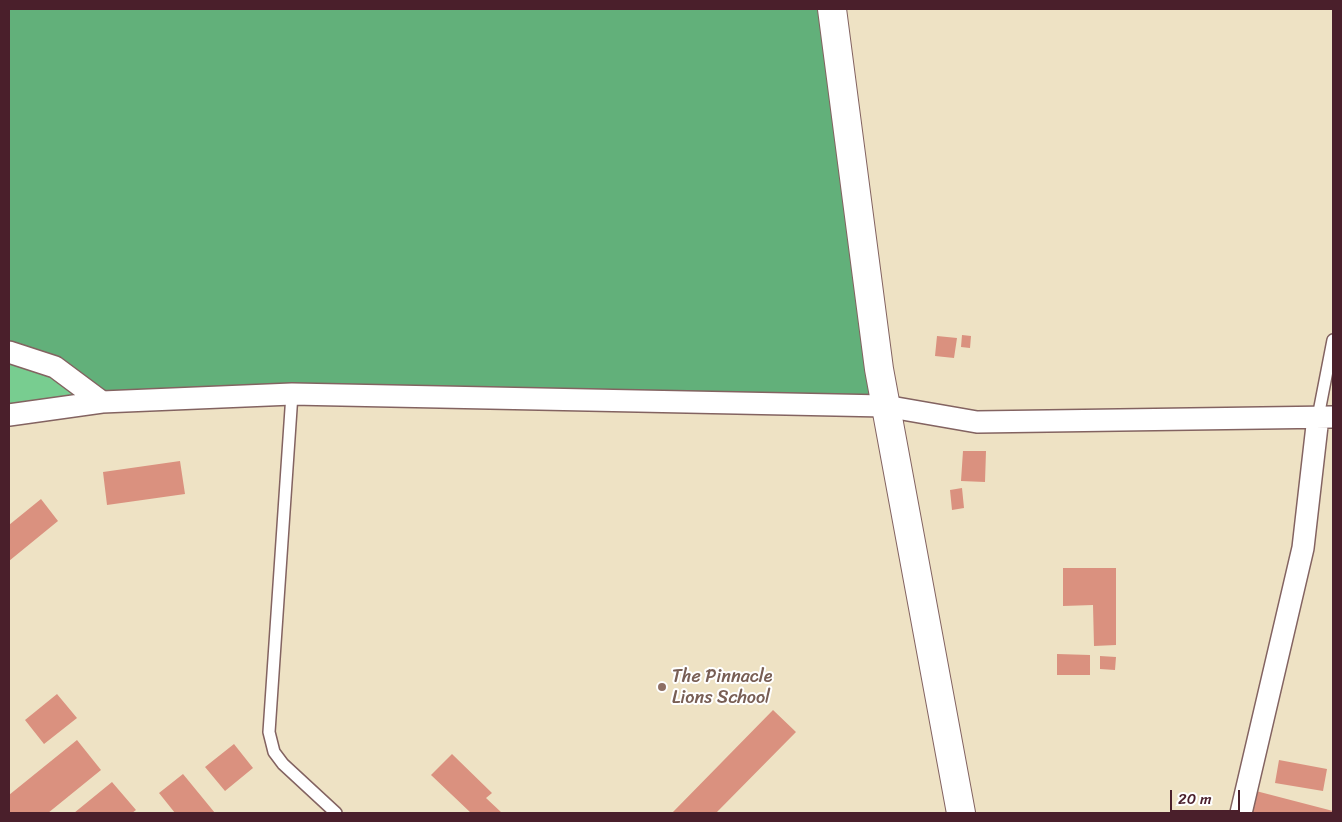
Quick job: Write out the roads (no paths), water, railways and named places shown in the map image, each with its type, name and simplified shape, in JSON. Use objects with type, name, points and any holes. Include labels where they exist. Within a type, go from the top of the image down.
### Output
[{"type":"main road","points":[[832,9],[878,369],[961,813]]},
{"type":"street","points":[[9,352],[56,367],[102,402]]},
{"type":"street","points":[[9,415],[102,402],[292,394],[885,406],[977,422],[1326,417],[1303,548],[1240,813]]},
{"type":"lane","points":[[1326,417],[1333,340]]},
{"type":"lane","points":[[292,394],[269,732],[274,752],[283,764],[336,813]]},
{"type":"place","name":"The Pinnacle Lions School","points":[[662,687]]}]
